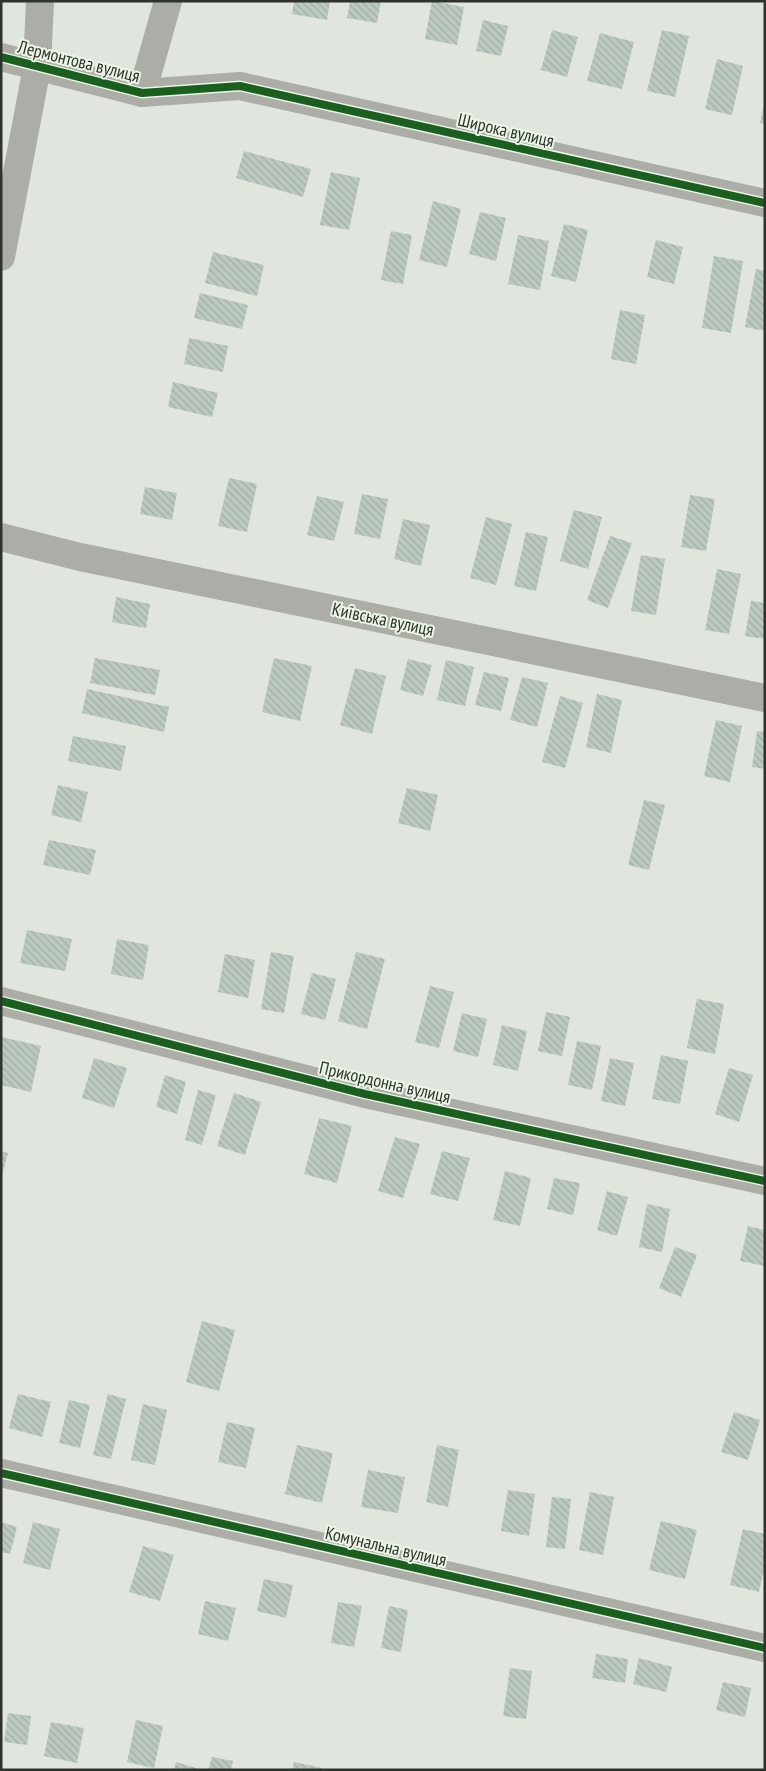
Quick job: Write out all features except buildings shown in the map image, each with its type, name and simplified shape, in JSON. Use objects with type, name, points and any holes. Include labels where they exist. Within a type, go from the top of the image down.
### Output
[{"type":"street","points":[[1,257],[37,66],[40,1]]},
{"type":"street","points":[[142,93],[168,1]]},
{"type":"street","name":"Лермонтова вулиця","points":[[1,57],[142,93],[240,86]]},
{"type":"street","name":"Широка вулиця","points":[[240,86],[765,203]]},
{"type":"street","name":"Київська вулиця","points":[[1,537],[90,559],[765,698]]},
{"type":"street","name":"Прикордонна вулиця","points":[[1,1001],[365,1094],[765,1181]]},
{"type":"street","name":"Комунальна вулиця","points":[[1,1473],[765,1648]]},
{"type":"cycle path","points":[[1,57],[142,93],[240,86],[765,203]]},
{"type":"cycle path","points":[[1,1001],[365,1094],[765,1181]]},
{"type":"cycle path","points":[[1,1473],[765,1648]]}]
